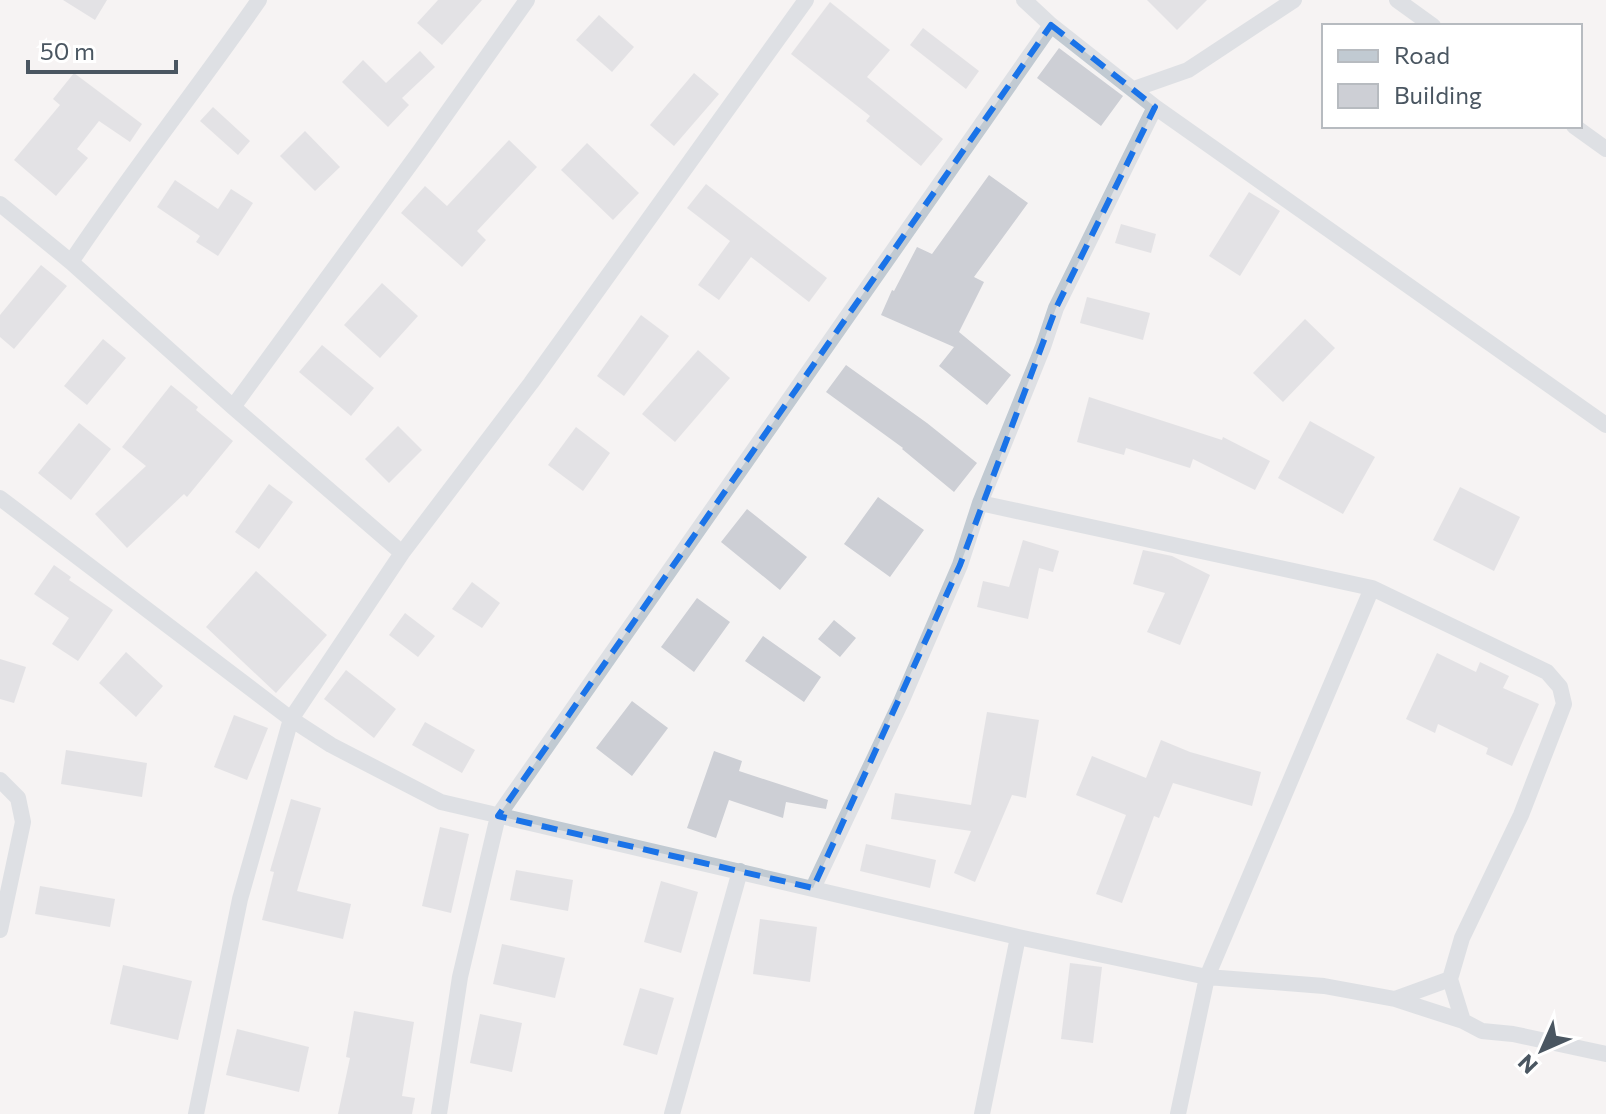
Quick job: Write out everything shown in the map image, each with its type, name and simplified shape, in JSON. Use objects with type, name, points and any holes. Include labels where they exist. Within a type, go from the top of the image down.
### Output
[{"type":"street","points":[[71,262],[117,193],[259,0]]},
{"type":"street","points":[[233,407],[527,0]]},
{"type":"street","points":[[196,1114],[240,899],[291,719],[402,553],[531,383],[806,0]]},
{"type":"street","points":[[1024,0],[1155,107],[1606,425]]},
{"type":"street","points":[[1134,89],[1188,70],[1294,0]]},
{"type":"street","points":[[1397,0],[1430,24]]},
{"type":"street","points":[[439,1114],[460,977],[498,816],[1051,25]]},
{"type":"street","points":[[813,888],[901,702],[960,565],[980,503],[1056,308],[1155,107]]},
{"type":"street","points":[[1577,128],[1606,149]]},
{"type":"street","points":[[0,204],[71,262],[402,553]]},
{"type":"street","points":[[0,498],[291,719],[331,745],[441,802],[1018,937],[1207,977],[1324,986],[1395,999],[1463,1021],[1482,1031],[1513,1034],[1606,1054]]},
{"type":"street","points":[[980,503],[1372,588],[1547,672],[1560,687],[1564,704],[1521,815],[1462,938],[1450,979],[1463,1021]]},
{"type":"street","points":[[1178,1114],[1207,977],[1372,588]]},
{"type":"street","points":[[0,780],[18,798],[23,822],[0,930]]},
{"type":"street","points":[[672,1114],[740,871]]},
{"type":"street","points":[[982,1114],[1018,937]]},
{"type":"street","points":[[1395,999],[1450,979]]},
{"type":"highlighted area","points":[[1051,25],[1155,107],[1056,308],[960,565],[813,888],[498,816]]},
{"type":"building","points":[[63,0],[107,0],[95,20]]},
{"type":"building","points":[[438,0],[482,0],[442,45],[417,23]]},
{"type":"building","points":[[1147,0],[1207,0],[1177,30]]},
{"type":"building","points":[[830,2],[890,50],[867,77],[943,139],[921,166],[866,121],[870,116],[791,54]]},
{"type":"building","points":[[599,15],[634,47],[612,72],[576,40]]},
{"type":"building","points":[[923,28],[979,71],[966,89],[910,45]]},
{"type":"building","points":[[1059,48],[1123,96],[1101,126],[1037,78]]},
{"type":"building","points":[[420,51],[435,67],[402,98],[409,105],[388,127],[342,82],[363,60],[386,83]]},
{"type":"building","points":[[74,73],[142,124],[130,142],[99,121],[77,149],[88,158],[56,196],[14,160],[60,105],[53,99]]},
{"type":"building","points":[[694,73],[719,94],[674,146],[650,125]]},
{"type":"building","points":[[213,107],[250,141],[238,155],[200,121]]},
{"type":"building","points":[[305,131],[340,167],[315,191],[280,156]]},
{"type":"building","points":[[509,140],[537,167],[477,231],[486,240],[462,267],[401,213],[425,186],[447,206]]},
{"type":"building","points":[[587,143],[639,193],[613,220],[561,170]]},
{"type":"building","points":[[989,175],[1028,203],[974,277],[984,282],[959,332],[1011,375],[987,405],[939,366],[954,347],[881,315],[917,247],[932,254]]},
{"type":"building","points":[[175,180],[218,209],[231,189],[253,203],[218,256],[196,242],[200,236],[157,207]]},
{"type":"building","points":[[706,184],[827,278],[809,302],[751,257],[719,300],[698,285],[730,241],[687,208]]},
{"type":"building","points":[[1249,192],[1280,211],[1240,276],[1209,256]]},
{"type":"building","points":[[1121,224],[1156,234],[1151,253],[1115,243]]},
{"type":"building","points":[[41,265],[67,286],[14,349],[0,337],[0,315]]},
{"type":"building","points":[[382,283],[418,316],[380,358],[344,325]]},
{"type":"building","points":[[1087,297],[1150,313],[1143,340],[1080,323]]},
{"type":"building","points":[[641,315],[669,336],[624,396],[597,376]]},
{"type":"building","points":[[1305,319],[1335,348],[1283,402],[1253,373]]},
{"type":"building","points":[[103,339],[126,358],[87,405],[64,386]]},
{"type":"building","points":[[322,345],[374,388],[351,416],[299,372]]},
{"type":"building","points":[[698,350],[730,378],[675,442],[642,414]]},
{"type":"building","points":[[846,365],[977,463],[954,492],[903,448],[826,392]]},
{"type":"building","points":[[171,385],[233,441],[187,497],[184,494],[127,548],[95,514],[146,466],[122,447]]},
{"type":"building","points":[[1089,397],[1222,440],[1223,437],[1270,461],[1255,490],[1193,459],[1190,468],[1126,448],[1124,455],[1077,442]]},
{"type":"building","points":[[1310,421],[1375,457],[1343,514],[1278,478]]},
{"type":"building","points":[[79,423],[111,449],[71,500],[38,473]]},
{"type":"building","points":[[398,426],[422,450],[389,483],[365,459]]},
{"type":"building","points":[[576,427],[610,453],[583,491],[548,465]]},
{"type":"building","points":[[269,484],[293,502],[259,549],[235,532]]},
{"type":"building","points":[[1460,487],[1520,517],[1494,571],[1433,540]]},
{"type":"building","points":[[878,497],[924,530],[890,577],[844,544]]},
{"type":"building","points":[[747,509],[807,557],[780,590],[721,542]]},
{"type":"building","points":[[1023,540],[1059,551],[1053,572],[1039,568],[1028,619],[977,607],[983,581],[1009,587]]},
{"type":"building","points":[[1143,550],[1172,556],[1210,575],[1180,645],[1147,632],[1165,593],[1133,584]]},
{"type":"building","points":[[54,565],[71,577],[69,580],[113,610],[78,661],[52,644],[69,618],[34,594]]},
{"type":"building","points":[[256,571],[327,635],[276,693],[206,627]]},
{"type":"building","points":[[472,582],[500,603],[482,628],[452,609]]},
{"type":"building","points":[[697,598],[730,622],[694,672],[661,647]]},
{"type":"building","points":[[405,613],[435,636],[418,657],[389,635]]},
{"type":"building","points":[[834,620],[856,638],[840,657],[818,639]]},
{"type":"building","points":[[763,636],[821,677],[804,702],[745,661]]},
{"type":"building","points":[[126,652],[163,686],[136,717],[99,683]]},
{"type":"building","points":[[1437,653],[1476,672],[1480,662],[1509,676],[1503,688],[1539,704],[1512,766],[1486,754],[1488,748],[1438,724],[1435,733],[1406,719]]},
{"type":"building","points":[[0,659],[26,667],[14,703],[0,699]]},
{"type":"building","points":[[346,670],[396,709],[374,738],[324,699]]},
{"type":"building","points":[[632,701],[668,728],[632,776],[596,748]]},
{"type":"building","points":[[987,712],[1039,720],[1026,798],[1012,795],[975,882],[954,873],[971,831],[891,819],[895,793],[971,805]]},
{"type":"building","points":[[234,715],[268,728],[247,780],[214,767]]},
{"type":"building","points":[[425,722],[475,750],[462,773],[412,745]]},
{"type":"building","points":[[1161,740],[1190,752],[1261,772],[1252,806],[1173,783],[1159,818],[1154,816],[1122,903],[1096,894],[1126,815],[1076,795],[1092,756],[1146,778]]},
{"type":"building","points":[[66,750],[147,763],[142,797],[61,784]]},
{"type":"building","points":[[714,751],[742,761],[739,771],[828,800],[826,809],[786,802],[783,818],[729,800],[716,838],[687,828]]},
{"type":"building","points":[[291,799],[321,808],[297,891],[351,904],[343,939],[262,920],[274,872],[270,871]]},
{"type":"building","points":[[440,827],[469,834],[451,913],[422,906]]},
{"type":"building","points":[[866,844],[936,860],[930,888],[860,871]]},
{"type":"building","points":[[516,870],[573,880],[568,911],[510,900]]},
{"type":"building","points":[[661,881],[698,892],[681,953],[644,942]]},
{"type":"building","points":[[40,886],[115,899],[110,927],[35,914]]},
{"type":"building","points":[[760,919],[817,927],[810,982],[753,974]]},
{"type":"building","points":[[502,944],[565,958],[555,998],[493,984]]},
{"type":"building","points":[[1070,963],[1102,967],[1093,1043],[1061,1039]]},
{"type":"building","points":[[123,965],[192,981],[178,1040],[110,1024]]},
{"type":"building","points":[[640,988],[674,998],[657,1055],[623,1045]]},
{"type":"building","points":[[354,1011],[414,1022],[402,1096],[415,1098],[412,1114],[338,1114],[350,1058],[346,1057]]},
{"type":"building","points":[[480,1014],[522,1023],[512,1072],[470,1063]]},
{"type":"building","points":[[237,1029],[309,1047],[299,1092],[226,1075]]}]
